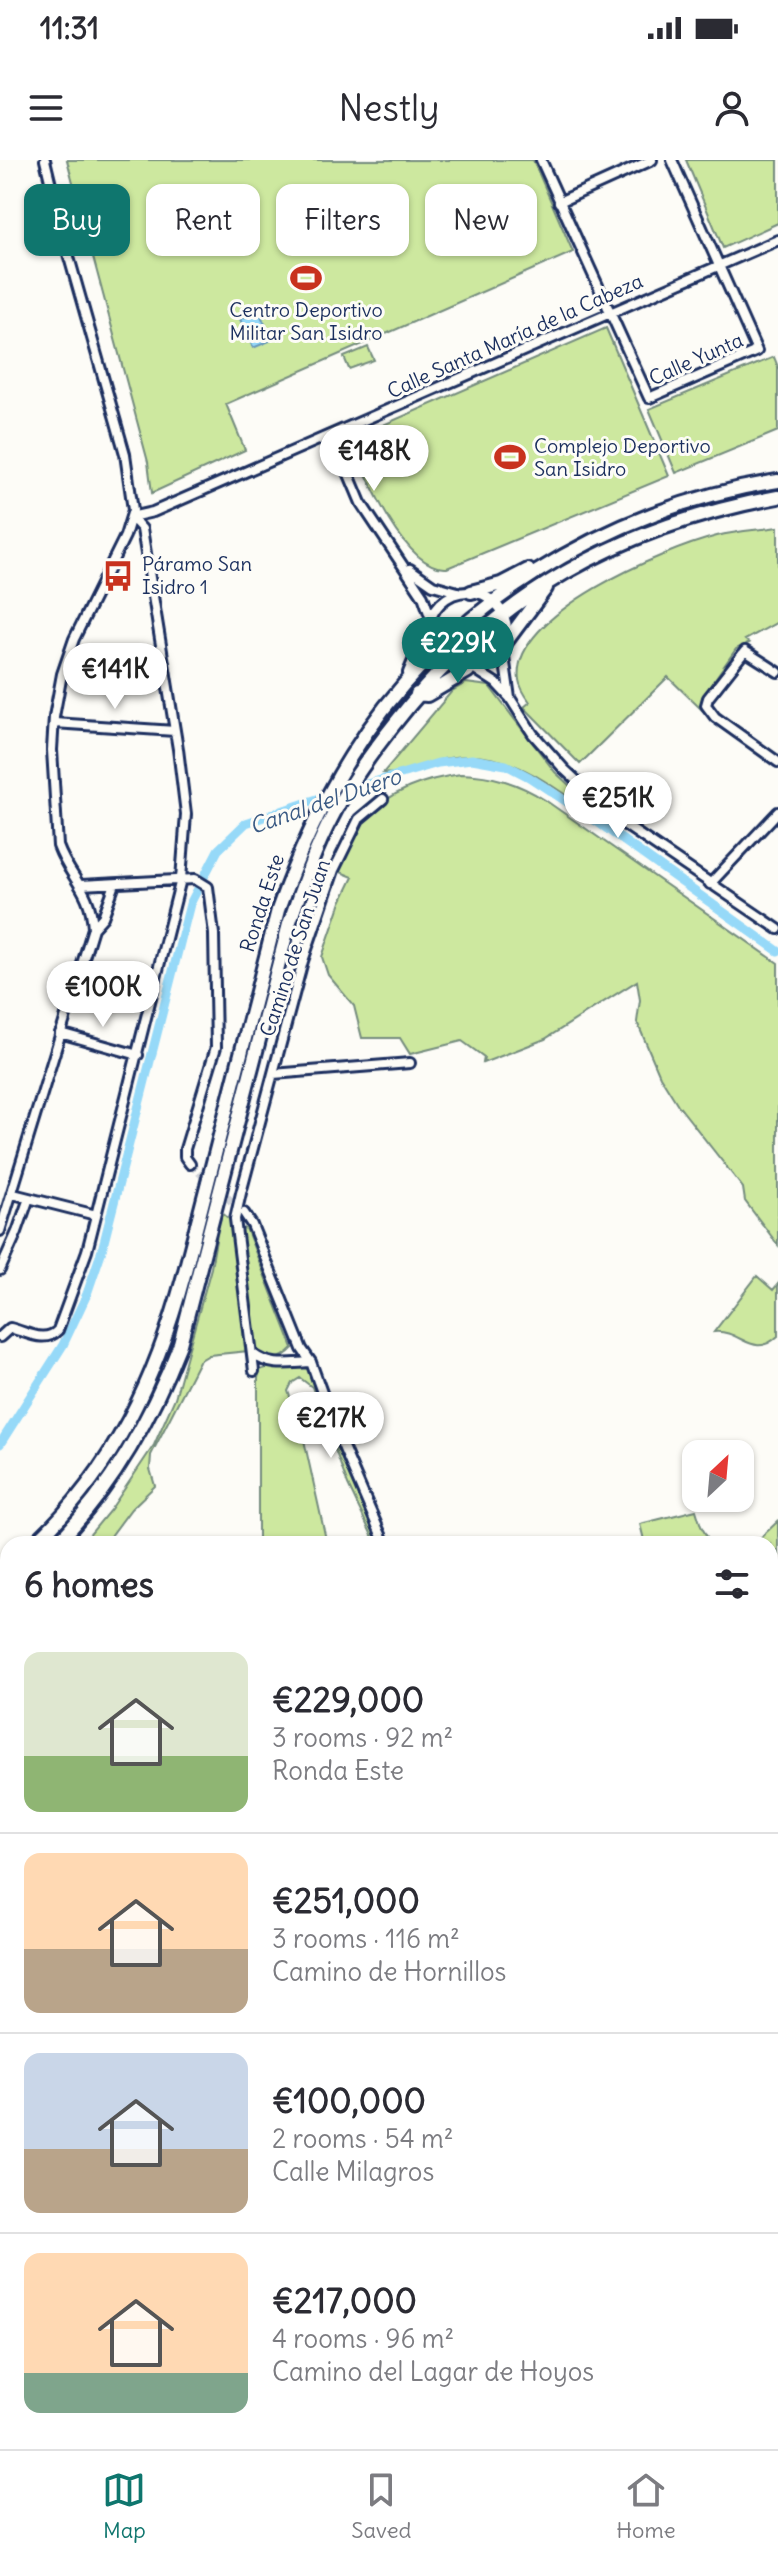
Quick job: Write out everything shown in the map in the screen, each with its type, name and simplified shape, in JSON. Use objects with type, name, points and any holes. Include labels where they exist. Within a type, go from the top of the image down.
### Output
[{"type":"highway","name":"Ronda Este","points":[[42,1536],[105,1461],[130,1421],[151,1375],[181,1287],[278,910],[297,857],[319,811],[378,717],[435,652],[493,602],[543,568],[641,519],[709,497],[778,481]]},
{"type":"highway","name":"Ronda Este","points":[[63,1536],[101,1492],[133,1447],[180,1344],[289,924],[307,870],[332,816],[356,775],[417,694],[446,663],[502,614],[555,577],[610,548],[672,523],[778,497]]},
{"type":"highway","points":[[465,592],[501,584],[532,568],[543,568]]},
{"type":"highway","points":[[504,646],[555,577]]},
{"type":"highway","points":[[406,683],[430,624]]},
{"type":"highway","points":[[417,694],[427,695],[472,670]]},
{"type":"street","points":[[0,1231],[93,928],[92,909],[81,885],[63,861],[58,846],[52,750],[54,723],[68,656],[133,510],[125,454],[65,243],[45,160]]},
{"type":"street","points":[[541,160],[612,312]]},
{"type":"street","points":[[559,202],[652,160]]},
{"type":"street","points":[[672,160],[718,265]]},
{"type":"street","name":"Calle Santa María de la Cabeza","points":[[131,517],[153,512],[778,240]]},
{"type":"street","name":"Calle Yunta","points":[[612,312],[649,398],[757,351],[718,265]]},
{"type":"street","points":[[332,434],[361,503],[423,596],[430,624],[430,641],[435,652],[446,663],[472,670],[496,683],[510,698],[533,734],[622,823],[778,929]]},
{"type":"street","points":[[0,1337],[10,1328],[45,1338],[52,1337],[58,1330],[79,1278],[181,879],[186,814],[175,731],[142,529],[131,517]]},
{"type":"street","points":[[400,561],[424,581],[493,602],[502,614],[507,633],[504,646],[510,698]]},
{"type":"street","points":[[430,624],[441,604],[465,592]]},
{"type":"street","points":[[472,670],[496,658],[504,646]]},
{"type":"street","points":[[778,672],[745,651],[708,698],[706,705],[715,717],[778,762]]},
{"type":"street","points":[[54,723],[175,731]]},
{"type":"street","name":"Camino de San Juan","points":[[254,1371],[235,1219],[303,961],[334,870],[359,819],[383,799]]},
{"type":"street","points":[[710,884],[778,812]]},
{"type":"street","points":[[81,885],[195,879],[208,887],[214,934],[216,1047],[185,1149],[185,1157],[190,1164]]},
{"type":"street","points":[[93,928],[103,917],[115,884]]},
{"type":"street","points":[[60,1033],[138,1055]]},
{"type":"street","points":[[273,1074],[410,1063]]},
{"type":"street","points":[[13,1194],[96,1215]]},
{"type":"street","points":[[0,1270],[29,1198]]},
{"type":"street","points":[[244,1213],[252,1225],[302,1349],[311,1362],[334,1426],[382,1536]]},
{"type":"street","points":[[253,1354],[263,1362],[273,1364],[311,1362]]},
{"type":"green space","name":"Centro Deportivo Militar San Isidro","points":[[67,160],[533,160],[573,252],[226,404],[245,450],[152,493],[148,462],[93,256],[130,256],[130,184],[73,184]]},
{"type":"green space","points":[[686,160],[778,160],[778,223],[723,248]]},
{"type":"green space","name":"Complejo Deportivo San Isidro","points":[[606,328],[669,476],[447,568],[431,565],[416,554],[401,537],[376,496],[351,439]]},
{"type":"green space","points":[[368,347],[374,360],[349,369],[344,357]]},
{"type":"green space","points":[[774,357],[778,367],[778,431],[676,473],[649,409]]},
{"type":"green space","points":[[778,527],[778,622],[745,640],[749,643],[736,649],[701,702],[703,711],[668,677],[580,764],[524,707],[530,702],[519,680],[523,655],[539,631],[564,609],[629,570],[693,543],[717,536]]},
{"type":"green space","points":[[466,683],[489,686],[555,772],[596,810],[594,814],[523,769],[486,757],[443,759],[406,771],[383,773],[452,691]]},
{"type":"green space","points":[[461,774],[505,781],[545,800],[778,963],[778,1245],[745,1201],[743,1188],[678,1105],[660,1076],[637,1022],[640,1000],[637,981],[545,1039],[483,1063],[484,1057],[462,1041],[410,1054],[400,1038],[362,1038],[354,1006],[328,975],[322,957],[353,877],[338,871],[353,837],[385,800],[421,783]]},
{"type":"green space","points":[[221,1212],[234,1223],[248,1351],[209,1355],[199,1361],[151,1455],[150,1469],[155,1486],[131,1509],[111,1536],[89,1536],[111,1509],[154,1445],[175,1398],[211,1268]]},
{"type":"green space","points":[[246,1228],[293,1348],[274,1359],[265,1358],[257,1350],[239,1230]]},
{"type":"green space","points":[[757,1276],[773,1290],[778,1284],[778,1336],[761,1345],[714,1332]]},
{"type":"green space","points":[[307,1368],[377,1536],[372,1536],[348,1485],[312,1387],[300,1378],[292,1383],[288,1391],[302,1431],[325,1536],[258,1536],[260,1370]]},
{"type":"green space","points":[[697,1512],[707,1536],[643,1536],[640,1524]]},
{"type":"green space","points":[[778,1521],[778,1536],[762,1536]]},
{"type":"water","points":[[259,311],[272,340],[253,348],[240,319]]},
{"type":"waterway","name":"Canal del Duero","points":[[347,790],[438,763],[472,759],[506,765],[599,823],[778,951]]},
{"type":"waterway","name":"Canal del Duero","points":[[0,1444],[63,1345],[87,1294],[102,1250],[190,904],[218,850],[246,823],[329,795]]},
{"type":"tunnel","points":[[190,1164],[240,1209]]},
{"type":"place","name":"Centro Deportivo Militar San Isidro","points":[[306,278]]},
{"type":"place","name":"Complejo Deportivo San Isidro","points":[[510,457]]},
{"type":"place","name":"Páramo San Isidro 1","points":[[118,576]]}]
